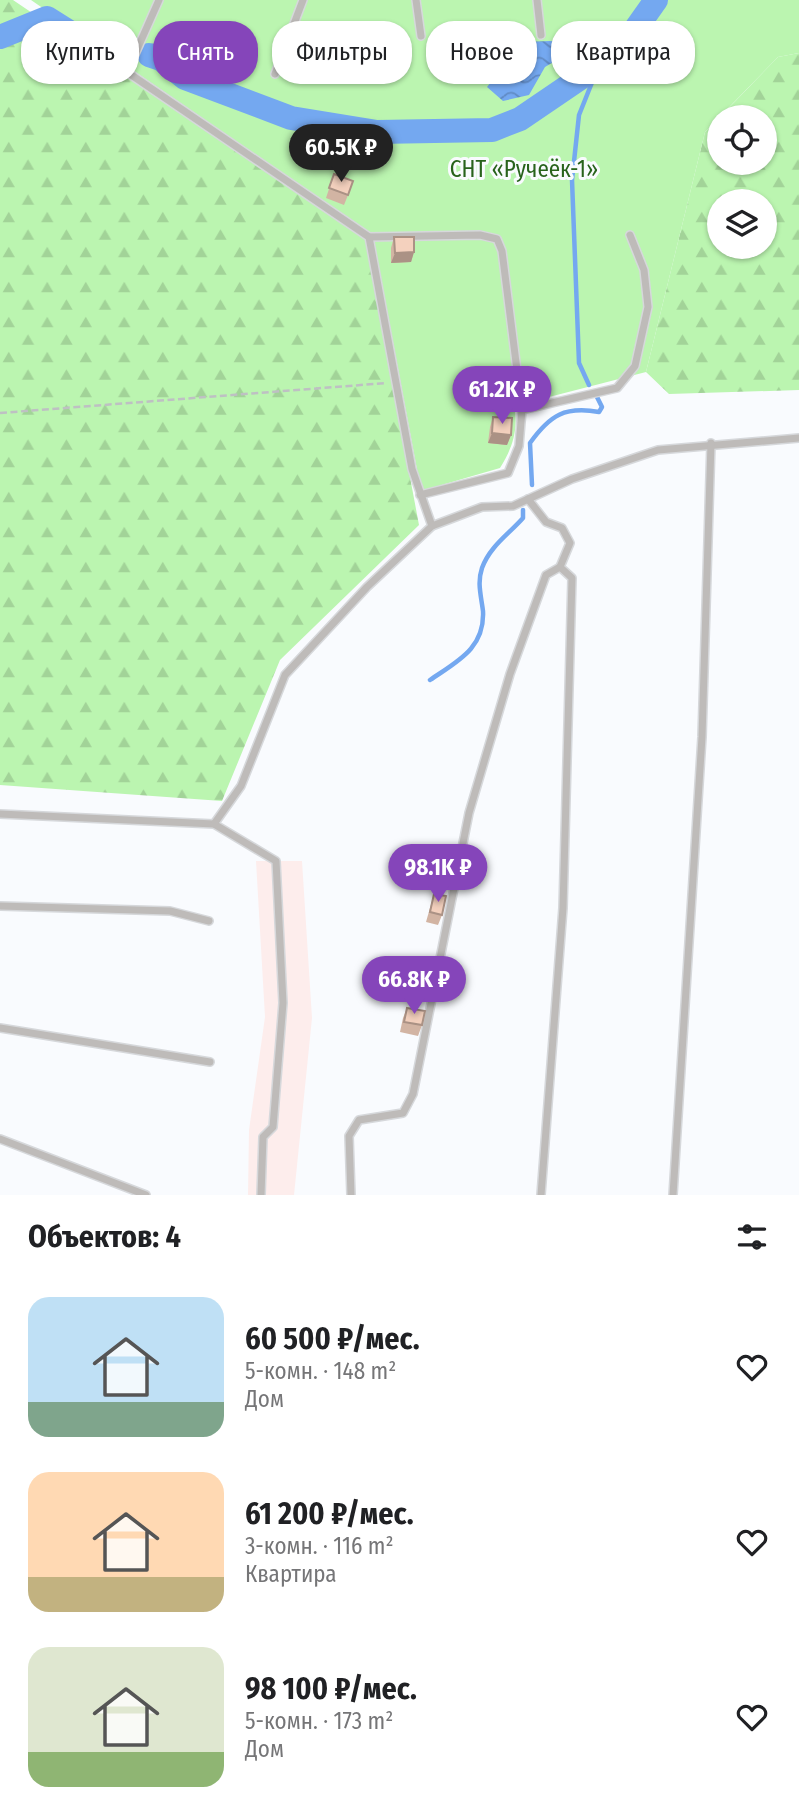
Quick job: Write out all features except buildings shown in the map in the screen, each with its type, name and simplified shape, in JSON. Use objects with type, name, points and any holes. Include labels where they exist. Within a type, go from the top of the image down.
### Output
[{"type":"lane","points":[[159,0],[127,72],[369,237],[480,235],[497,239],[502,251],[522,410],[519,446],[508,473],[420,495]]},
{"type":"lane","points":[[295,21],[303,0]]},
{"type":"lane","points":[[415,0],[421,36]]},
{"type":"lane","points":[[537,0],[541,35]]},
{"type":"lane","points":[[522,410],[547,407],[617,388],[635,366],[648,307],[644,270],[630,235]]},
{"type":"lane","points":[[369,237],[412,469],[432,526]]},
{"type":"lane","points":[[214,824],[241,786],[285,675],[367,587],[432,526],[482,507],[513,506],[572,479],[658,450],[711,443],[799,438]]},
{"type":"lane","points":[[673,1195],[702,737],[711,443]]},
{"type":"lane","points":[[351,1195],[349,1136],[359,1120],[403,1113],[413,1094],[469,813],[510,674],[546,575],[560,567],[570,543],[562,528],[546,522],[528,499]]},
{"type":"lane","points":[[541,1195],[563,908],[572,578],[560,567]]},
{"type":"lane","points":[[0,814],[214,824],[276,861],[283,1003],[273,1127],[263,1137],[261,1195]]},
{"type":"lane","points":[[0,906],[170,911],[209,920]]},
{"type":"lane","points":[[0,1028],[210,1062]]},
{"type":"lane","points":[[0,1139],[146,1195]]},
{"type":"path","points":[[0,414],[393,383]]},
{"type":"shaded area","points":[[256,861],[302,861],[312,1018],[294,1195],[248,1195],[249,1130],[265,1017]]},
{"type":"green space","points":[[0,0],[13,0],[44,21],[21,21],[21,84],[137,84],[365,238],[419,525],[280,660],[222,801],[0,785]]},
{"type":"green space","name":"СНТ «Ручеёк-1»","points":[[31,0],[799,0],[799,53],[778,57],[731,105],[707,105],[707,130],[646,372],[514,406],[516,423],[513,438],[500,468],[421,491],[373,236],[139,75],[139,21],[61,21]]},
{"type":"green space","points":[[799,53],[799,390],[669,394],[646,372],[705,132],[707,130],[707,175],[777,175],[777,105],[732,105],[778,57]]},
{"type":"water","points":[[537,41],[551,41],[551,63],[545,67],[537,81]]},
{"type":"water","points":[[489,84],[535,84],[529,95],[503,101],[487,87]]},
{"type":"waterway","points":[[149,55],[161,59],[185,78],[291,118],[377,132],[492,130],[520,119],[620,51],[656,0]]},
{"type":"waterway","points":[[40,21],[47,18],[52,21]]},
{"type":"waterway","points":[[0,37],[21,29]]},
{"type":"waterway","points":[[589,385],[579,363],[572,180],[579,115],[591,84]]},
{"type":"waterway","points":[[532,485],[530,443],[544,426],[559,415],[577,410],[599,412],[602,407],[596,395]]},
{"type":"waterway","points":[[430,680],[459,660],[474,645],[482,624],[482,568],[495,547],[523,518],[523,510]]}]
